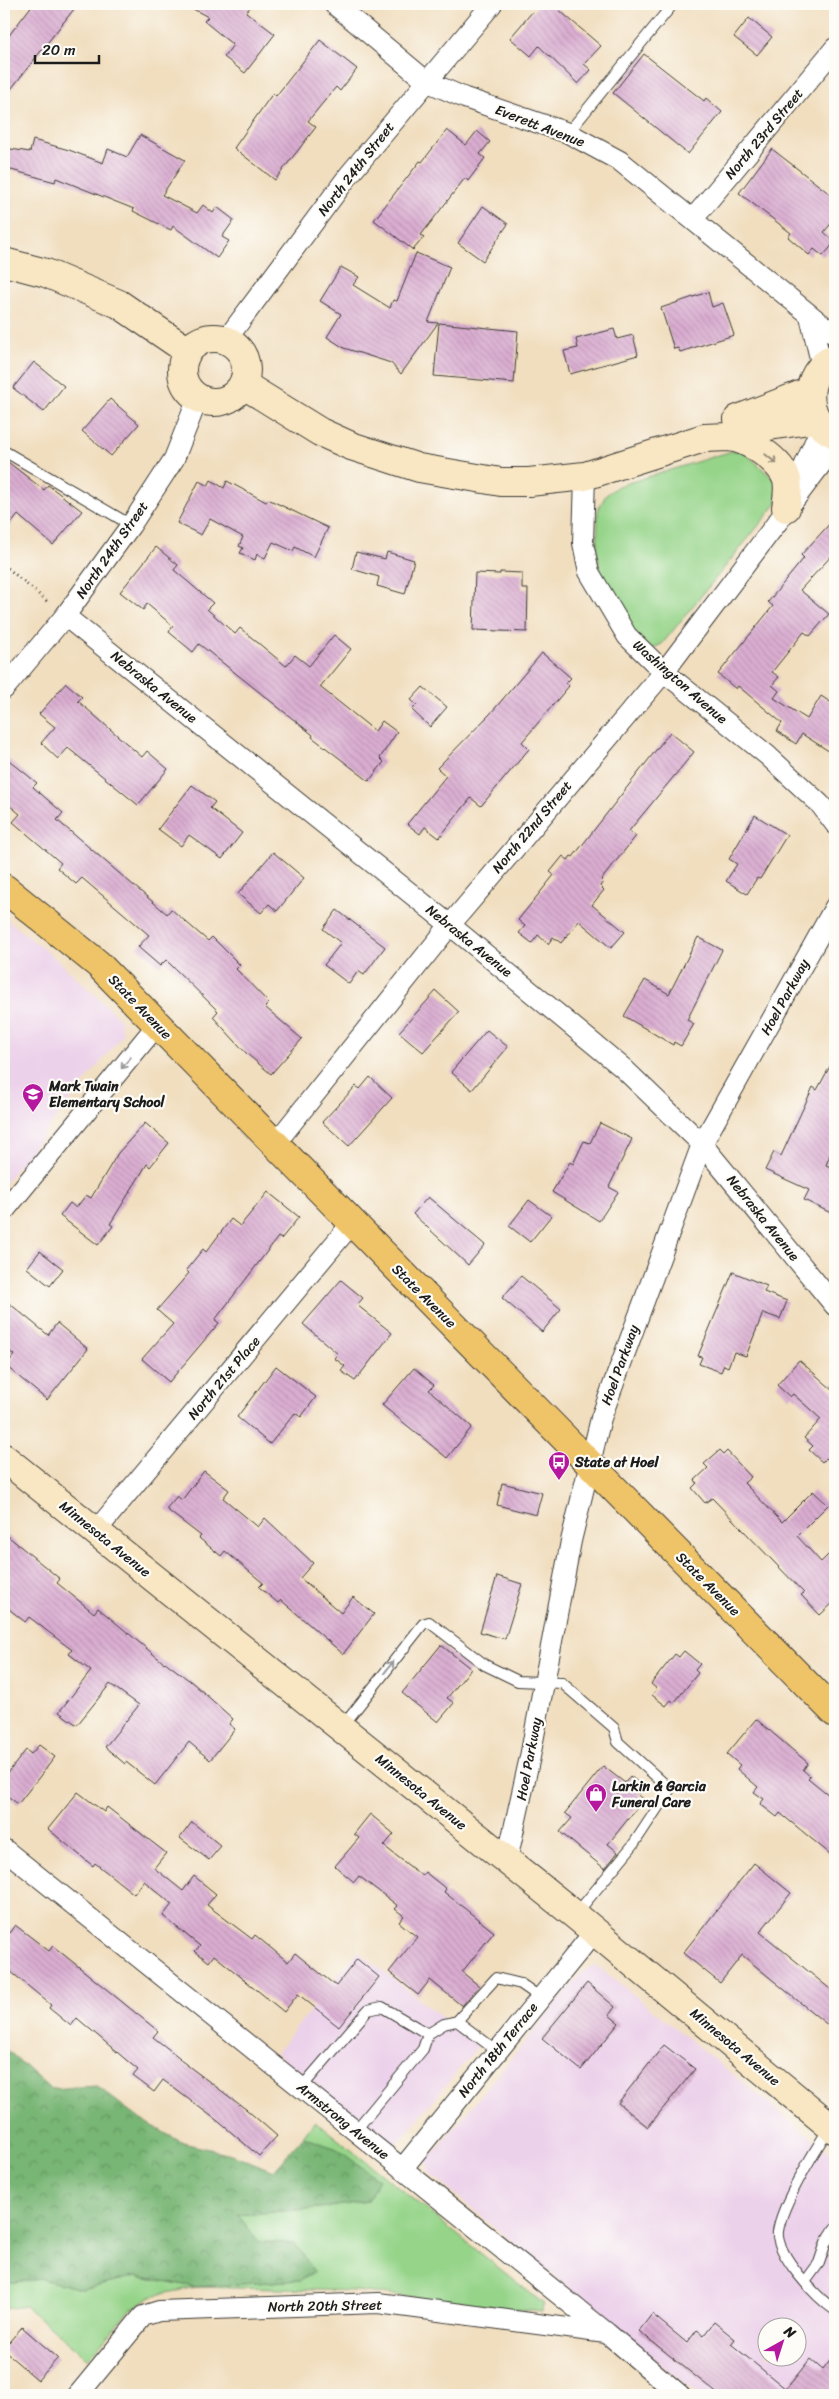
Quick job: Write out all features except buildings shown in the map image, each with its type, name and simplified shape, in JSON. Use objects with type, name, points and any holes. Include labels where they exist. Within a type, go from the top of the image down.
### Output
[{"type":"main road","name":"State Avenue","points":[[4,888],[98,964],[835,1713]]},
{"type":"street","name":"Everett Avenue","points":[[334,4],[426,81],[465,98],[568,133],[620,161],[835,335]]},
{"type":"street","name":"North 24th Street","points":[[226,340],[350,175],[426,81],[492,4]]},
{"type":"street","name":"North 23rd Street","points":[[693,219],[835,48]]},
{"type":"street","points":[[4,262],[46,273],[119,304],[188,352]]},
{"type":"street","points":[[810,316],[829,362],[814,378],[810,391],[811,405],[827,431]]},
{"type":"street","points":[[216,338],[226,340],[236,346],[245,359],[247,375],[244,385],[238,394],[229,400],[208,403],[190,392],[183,377],[183,361],[195,344],[205,339],[216,338]]},
{"type":"street","points":[[244,385],[320,432],[351,446],[418,468],[501,482],[529,482],[585,476],[716,437],[769,426],[827,431]]},
{"type":"street","points":[[716,437],[725,422],[810,391]]},
{"type":"street","name":"North 24th Street","points":[[4,689],[65,616],[131,525],[174,459],[198,398]]},
{"type":"street","name":"North 22nd Street","points":[[275,1144],[450,925],[664,672],[786,508],[827,431]]},
{"type":"street","points":[[716,437],[759,450],[782,468],[788,482],[786,508]]},
{"type":"street","name":"Washington Avenue","points":[[585,476],[583,543],[589,572],[628,636],[664,672],[767,755],[820,804],[835,824]]},
{"type":"street","name":"Nebraska Avenue","points":[[65,616],[450,925],[622,1068],[702,1144],[835,1306]]},
{"type":"street","name":"Hoel Parkway","points":[[507,1860],[571,1541],[601,1418],[702,1144],[835,907]]},
{"type":"street","points":[[4,1211],[157,1025]]},
{"type":"street","name":"North 21st Place","points":[[96,1532],[352,1223]]},
{"type":"street","name":"Minnesota Avenue","points":[[4,1458],[585,1923],[833,2128]]},
{"type":"street","name":"Armstrong Avenue","points":[[4,1849],[607,2333],[680,2395]]},
{"type":"street","name":"North 18th Terrace","points":[[402,2169],[540,1998],[585,1923]]},
{"type":"street","name":"North 20th Street","points":[[78,2395],[143,2316],[159,2310],[378,2303],[607,2333]]},
{"type":"lane","points":[[568,133],[673,4]]},
{"type":"lane","points":[[4,451],[131,525]]},
{"type":"lane","points":[[341,1728],[423,1624],[429,1622],[485,1665],[518,1681],[562,1683],[574,1691],[614,1728],[618,1742],[670,1789],[585,1923]]},
{"type":"lane","points":[[355,2131],[423,2049],[428,2034],[444,2024],[457,2021],[496,1978],[520,1984],[540,1998]]},
{"type":"lane","points":[[301,2088],[368,2010],[382,2007],[428,2034]]},
{"type":"lane","points":[[457,2021],[497,2051]]},
{"type":"lane","points":[[833,2128],[811,2158],[787,2207],[778,2232],[785,2255],[822,2301],[835,2310]]},
{"type":"lane","points":[[805,2282],[819,2263],[826,2242],[835,2228]]},
{"type":"path","points":[[4,566],[65,616]]},
{"type":"shaded area","name":"Mark Twain Elementary School","points":[[4,917],[62,964],[119,1018],[123,1034],[4,1184]]},
{"type":"shaded area","points":[[358,1951],[478,2046],[399,2142],[390,2143],[276,2053]]},
{"type":"shaded area","points":[[594,1965],[604,1971],[835,2157],[835,2395],[698,2395],[428,2172],[427,2161],[583,1971]]},
{"type":"green space","points":[[732,451],[743,451],[777,482],[777,503],[662,644],[654,648],[648,647],[634,633],[601,576],[597,550],[598,510],[606,495],[618,486]]},
{"type":"green space","points":[[4,2047],[51,2089],[97,2086],[141,2120],[183,2143],[235,2155],[273,2171],[303,2137],[337,2149],[378,2179],[368,2201],[329,2207],[238,2215],[259,2242],[295,2243],[314,2272],[300,2280],[196,2287],[136,2276],[82,2289],[41,2279],[4,2283]]},
{"type":"green space","points":[[315,2121],[544,2304],[541,2312],[356,2291],[196,2287],[300,2280],[314,2272],[295,2243],[259,2242],[237,2215],[329,2207],[368,2201],[337,2149],[303,2137]]},
{"type":"green space","points":[[136,2276],[196,2287],[151,2296],[129,2311],[88,2359],[25,2306],[4,2309],[4,2283],[41,2279],[82,2289]]},
{"type":"place","name":"Mark Twain Elementary School","points":[[33,1113]]},
{"type":"place","name":"State at Hoel","points":[[559,1481]]},
{"type":"place","name":"Larkin & Garcia Funeral Care","points":[[596,1813]]}]
